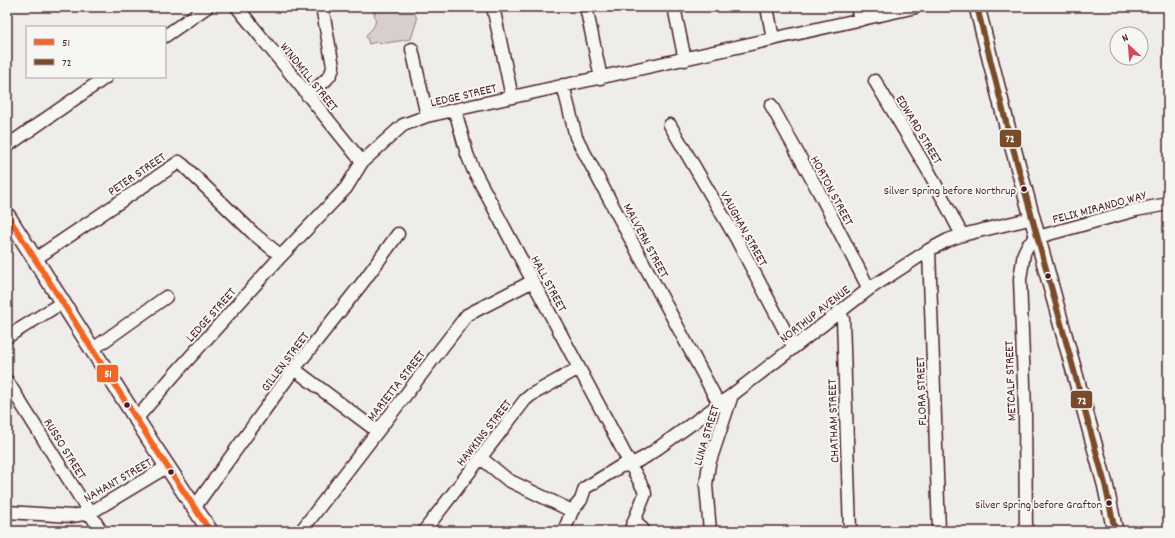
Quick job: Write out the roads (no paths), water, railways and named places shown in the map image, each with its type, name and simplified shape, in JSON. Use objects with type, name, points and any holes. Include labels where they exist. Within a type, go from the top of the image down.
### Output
[{"type":"main road","points":[[977,7],[1007,126],[1105,484],[1115,531]]},
{"type":"main road","points":[[7,215],[210,531]]},
{"type":"street","points":[[166,35],[207,7]]},
{"type":"street","name":"WINDMILL STREET","points":[[237,7],[362,162]]},
{"type":"street","points":[[308,95],[330,76],[333,71],[322,7]]},
{"type":"street","points":[[493,7],[512,97]]},
{"type":"street","points":[[586,7],[601,78]]},
{"type":"street","points":[[674,7],[685,60]]},
{"type":"street","points":[[766,7],[773,39]]},
{"type":"street","points":[[857,7],[860,20]]},
{"type":"street","name":"LEDGE STREET","points":[[137,418],[281,256],[346,188],[362,162],[403,125],[427,116],[564,85],[685,60],[916,7]]},
{"type":"street","points":[[412,49],[427,116]]},
{"type":"street","points":[[7,146],[105,78]]},
{"type":"street","name":"EDWARD STREET","points":[[875,80],[929,172],[962,235]]},
{"type":"street","name":"MALVERN STREET","points":[[564,85],[576,137],[719,404]]},
{"type":"street","name":"HORTON STREET","points":[[771,106],[819,192],[869,289]]},
{"type":"street","name":"HALL STREET","points":[[455,110],[467,154],[473,169],[645,494],[632,525]]},
{"type":"street","name":"VAUGHAN STREET","points":[[670,126],[736,238],[793,346]]},
{"type":"street","name":"PETER STREET","points":[[35,259],[179,162],[253,233],[281,256]]},
{"type":"street","name":"FELIX MIRANDO WAY","points":[[1038,237],[1143,208],[1168,204]]},
{"type":"street","name":"NORTHUP AVENUE","points":[[564,531],[572,511],[581,500],[585,488],[621,466],[630,465],[647,456],[732,395],[839,310],[869,289],[929,250],[948,240],[962,235],[1032,218]]},
{"type":"street","name":"GILLEN STREET","points":[[194,508],[294,369],[363,282],[398,234]]},
{"type":"street","name":"METCALF STREET","points":[[1026,531],[1025,411],[1020,279],[1024,253],[1028,245],[1038,237]]},
{"type":"street","name":"FLORA STREET","points":[[929,250],[939,531]]},
{"type":"street","name":"MARIETTA STREET","points":[[301,531],[467,315],[533,281]]},
{"type":"street","points":[[93,349],[166,297]]},
{"type":"street","points":[[7,336],[63,302]]},
{"type":"street","name":"CHATHAM STREET","points":[[839,310],[843,319],[850,531]]},
{"type":"street","name":"HAWKINS STREET","points":[[424,531],[525,400],[530,395],[579,368]]},
{"type":"street","points":[[294,369],[377,432]]},
{"type":"street","name":"RUSSO STREET","points":[[7,381],[101,531]]},
{"type":"street","name":"LUNA STREET","points":[[710,531],[706,484],[709,464],[732,395]]},
{"type":"street","points":[[480,458],[508,480],[572,511]]},
{"type":"street","name":"NAHANT STREET","points":[[7,512],[72,516],[90,513],[168,466]]},
{"type":"street","points":[[632,525],[644,531]]},
{"type":"place","name":"Silver Spring before Northrup","points":[[1024,189]]},
{"type":"place","name":"Silver Spring before Grafton","points":[[1109,503]]}]
